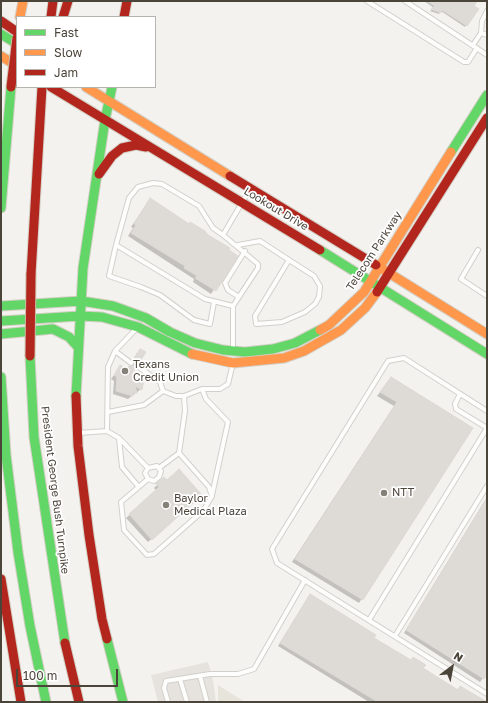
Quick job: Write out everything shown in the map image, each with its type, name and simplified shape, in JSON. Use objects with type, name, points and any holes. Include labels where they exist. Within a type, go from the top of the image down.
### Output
[{"type":"main road","points":[[20,1],[20,16]]},
{"type":"main road","points":[[20,16],[23,1]]},
{"type":"main road","points":[[51,15],[53,1]]},
{"type":"main road","points":[[63,16],[68,1]]},
{"type":"main road","points":[[124,16],[127,1]]},
{"type":"main road","points":[[1,22],[16,31]]},
{"type":"main road","points":[[1,34],[16,43]]},
{"type":"main road","points":[[1,208],[11,87],[16,46]]},
{"type":"main road","points":[[1,56],[16,65]]},
{"type":"main road","name":"President George Bush Turnpike","points":[[42,88],[31,274],[30,356],[34,436],[61,628],[79,702]]},
{"type":"main road","name":"Lookout Drive","points":[[53,88],[487,354]]},
{"type":"main road","name":"Lookout Drive","points":[[88,88],[487,334]]},
{"type":"main road","points":[[112,88],[105,120],[98,176],[83,268],[76,387],[78,433],[88,535],[102,619],[122,702]]},
{"type":"main road","name":"Telecom Parkway","points":[[1,306],[81,300],[130,311],[195,343],[233,352],[273,349],[295,343],[329,325],[355,301],[371,282],[487,95]]},
{"type":"main road","points":[[1,321],[80,316],[118,320],[138,327],[193,355],[233,363],[284,358],[314,347],[348,324],[380,289],[391,274],[487,118]]},
{"type":"main road","points":[[98,176],[112,156],[122,148],[136,145],[160,153]]},
{"type":"main road","points":[[1,334],[53,329],[69,337],[78,346]]},
{"type":"main road","points":[[453,333],[487,345]]},
{"type":"main road","points":[[233,352],[233,363]]},
{"type":"main road","points":[[1,377],[8,470],[18,552],[30,626],[46,702]]},
{"type":"main road","points":[[1,579],[22,702]]},
{"type":"main road","points":[[61,628],[88,702]]},
{"type":"lane","points":[[367,1],[464,62],[468,62],[477,48]]},
{"type":"lane","points":[[404,1],[487,54]]},
{"type":"lane","points":[[473,45],[481,33],[482,21],[487,11]]},
{"type":"lane","points":[[481,33],[487,36]]},
{"type":"lane","points":[[214,302],[210,324],[194,320],[160,295],[109,276],[129,198],[138,187],[153,182],[162,184],[200,206],[213,228],[238,245],[258,264],[258,268],[233,306],[233,352]]},
{"type":"lane","points":[[223,235],[250,188]]},
{"type":"lane","points":[[238,245],[260,241],[314,276],[320,286],[319,297],[315,304],[306,312],[282,322],[256,324],[256,316],[289,260]]},
{"type":"lane","points":[[116,245],[205,299],[233,306]]},
{"type":"lane","points":[[478,250],[461,279],[487,296]]},
{"type":"lane","points":[[239,297],[228,290],[225,284],[245,251]]},
{"type":"lane","points":[[107,431],[108,367],[115,351],[138,327]]},
{"type":"lane","points":[[115,351],[132,363]]},
{"type":"lane","points":[[487,411],[404,358],[388,361],[272,549],[277,563],[487,694]]},
{"type":"lane","points":[[163,391],[176,396],[184,396],[202,389],[220,389],[228,384],[233,363]]},
{"type":"lane","points":[[137,366],[160,382],[163,391]]},
{"type":"lane","points":[[148,479],[121,502],[124,530],[147,555],[154,554],[203,511],[212,496],[228,422],[206,399],[202,389]]},
{"type":"lane","points":[[108,412],[144,405],[163,391]]},
{"type":"lane","points":[[369,620],[487,428],[456,409],[455,404],[460,394]]},
{"type":"lane","points":[[159,468],[179,453],[185,411],[184,396]]},
{"type":"lane","points":[[78,433],[107,431],[119,438],[148,468]]},
{"type":"lane","points":[[119,438],[122,467],[138,486]]},
{"type":"lane","points":[[179,453],[209,487],[212,496]]},
{"type":"lane","points":[[148,468],[157,466],[159,468]]},
{"type":"lane","points":[[148,468],[146,473],[148,479]]},
{"type":"lane","points":[[148,479],[154,481],[159,477],[161,471],[159,468]]},
{"type":"lane","points":[[395,636],[487,486]]},
{"type":"lane","points":[[167,702],[164,688],[166,681],[200,676],[238,674],[254,669],[305,580]]},
{"type":"lane","points":[[200,676],[207,702]]},
{"type":"lane","points":[[180,678],[187,702]]},
{"type":"shaded area","points":[[208,662],[213,680],[216,702],[158,702],[151,675]]},
{"type":"shaded area","points":[[218,685],[245,702],[218,702]]},
{"type":"building","points":[[427,1],[477,1],[474,6],[479,9],[467,26],[442,10],[441,13],[431,9],[435,6]]},
{"type":"building","points":[[150,198],[189,224],[190,222],[205,231],[208,235],[230,248],[229,250],[238,256],[216,291],[195,278],[197,276],[184,268],[185,266],[131,233],[136,225],[134,224]]},
{"type":"building","points":[[140,349],[146,352],[139,363],[134,364],[133,360]]},
{"type":"building","name":"Texans Credit Union","points":[[120,365],[127,369],[129,366],[134,365],[135,369],[132,373],[135,374],[132,379],[144,380],[142,390],[135,386],[137,393],[133,393],[133,396],[116,391],[117,377],[114,375]]},
{"type":"building","name":"NTT","points":[[391,377],[473,428],[363,600],[295,559],[397,402],[380,392]]},
{"type":"building","name":"Baylor Medical Plaza","points":[[179,469],[202,495],[152,540],[129,514],[159,487],[156,484],[164,477],[167,480]]},
{"type":"building","points":[[487,498],[487,675],[484,679],[406,630]]},
{"type":"building","points":[[310,594],[376,635],[374,638],[411,660],[413,657],[426,665],[423,668],[458,690],[460,686],[487,702],[378,702],[280,643]]},
{"type":"traffic: fast","points":[[1,34],[16,43]]},
{"type":"traffic: fast","points":[[1,208],[11,87]]},
{"type":"traffic: fast","points":[[76,396],[83,268],[105,120],[112,88]]},
{"type":"traffic: fast","points":[[451,152],[487,95]]},
{"type":"traffic: fast","points":[[320,250],[487,354]]},
{"type":"traffic: fast","points":[[1,306],[81,301],[113,306],[146,318],[170,332],[195,343],[223,350],[245,352],[273,349],[295,343],[320,330]]},
{"type":"traffic: fast","points":[[1,321],[80,316],[102,317],[138,327],[192,354]]},
{"type":"traffic: fast","points":[[1,334],[53,329],[69,337],[77,346]]},
{"type":"traffic: fast","points":[[30,356],[34,437],[65,643]]},
{"type":"traffic: fast","points":[[1,377],[6,455],[18,552],[30,626],[46,702]]},
{"type":"traffic: fast","points":[[107,639],[123,702]]},
{"type":"traffic: slow","points":[[20,16],[23,1]]},
{"type":"traffic: slow","points":[[1,56],[16,65]]},
{"type":"traffic: slow","points":[[88,88],[230,176]]},
{"type":"traffic: slow","points":[[320,330],[329,325],[364,292],[451,152]]},
{"type":"traffic: slow","points":[[376,265],[487,334]]},
{"type":"traffic: slow","points":[[192,354],[233,363],[284,358],[304,351],[341,330],[365,308],[377,292]]},
{"type":"traffic: jam","points":[[51,16],[53,1]]},
{"type":"traffic: jam","points":[[63,16],[68,1]]},
{"type":"traffic: jam","points":[[124,16],[127,1]]},
{"type":"traffic: jam","points":[[1,21],[16,31]]},
{"type":"traffic: jam","points":[[11,87],[16,46]]},
{"type":"traffic: jam","points":[[31,274],[42,88]]},
{"type":"traffic: jam","points":[[53,88],[320,250]]},
{"type":"traffic: jam","points":[[377,292],[487,118]]},
{"type":"traffic: jam","points":[[99,174],[112,156],[122,148],[136,145],[146,147]]},
{"type":"traffic: jam","points":[[230,176],[376,265]]},
{"type":"traffic: jam","points":[[30,356],[31,274]]},
{"type":"traffic: jam","points":[[76,396],[78,446],[89,535],[102,619],[107,639]]},
{"type":"traffic: jam","points":[[1,579],[21,702]]},
{"type":"traffic: jam","points":[[65,643],[79,702]]},
{"type":"place","name":"Texans Credit Union","points":[[125,371]]},
{"type":"place","name":"NTT","points":[[384,493]]},
{"type":"place","name":"Baylor Medical Plaza","points":[[166,505]]}]
